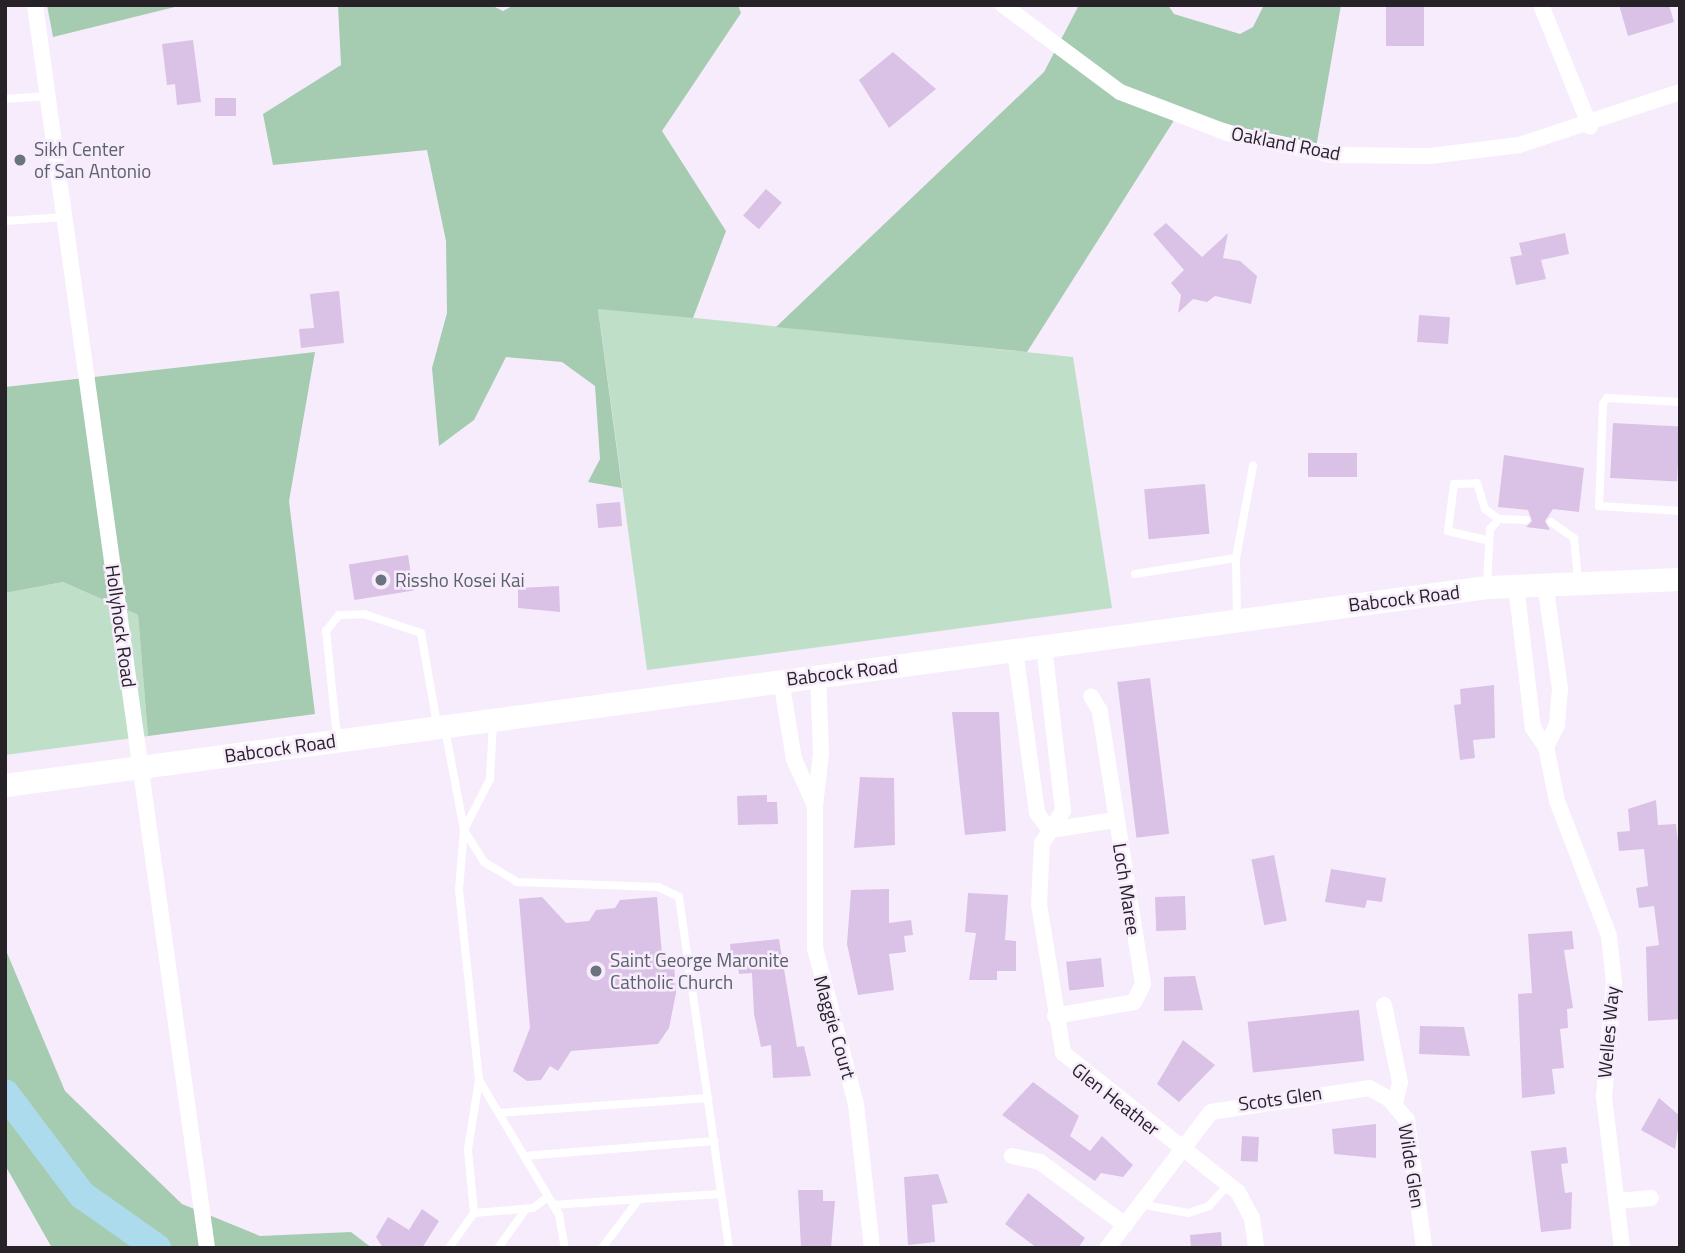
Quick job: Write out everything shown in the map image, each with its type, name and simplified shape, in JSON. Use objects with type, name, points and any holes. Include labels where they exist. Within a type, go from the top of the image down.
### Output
[{"type":"main road","name":"Babcock Road","points":[[5,785],[1237,618],[1487,587],[1578,580],[1680,579]]},
{"type":"street","name":"Hollyhock Road","points":[[35,5],[51,96],[207,1248]]},
{"type":"street","name":"Oakland Road","points":[[1003,5],[1120,92],[1280,146],[1333,155],[1430,156],[1519,145],[1590,126],[1680,92]]},
{"type":"street","points":[[1541,5],[1590,126]]},
{"type":"street","name":"Welles Way","points":[[1545,583],[1559,689],[1556,725],[1546,747]]},
{"type":"street","name":"Welles Way","points":[[1516,586],[1533,728],[1546,747],[1557,801],[1609,936],[1614,983],[1604,1097],[1622,1248]]},
{"type":"street","name":"Glen Heather","points":[[1044,646],[1063,811],[1050,830],[1038,883],[1055,1016],[1070,1064],[1228,1185],[1247,1204],[1256,1248]]},
{"type":"street","points":[[1015,650],[1037,813],[1050,830],[1115,820]]},
{"type":"street","name":"Maggie Court","points":[[818,675],[821,753],[815,806],[815,948],[856,1104],[872,1248]]},
{"type":"street","name":"Maggie Court","points":[[781,680],[794,758],[815,806]]},
{"type":"street","name":"Loch Maree","points":[[1055,1016],[1113,1008],[1140,994],[1100,711],[1091,696]]},
{"type":"street","name":"Wilde Glen","points":[[1384,1005],[1400,1082],[1395,1103],[1407,1120],[1424,1248]]},
{"type":"street","name":"Scots Glen","points":[[1107,1248],[1181,1150],[1223,1105],[1369,1088],[1395,1103]]},
{"type":"street","points":[[1012,1156],[1040,1162],[1125,1225]]},
{"type":"street","points":[[1616,1201],[1651,1198]]},
{"type":"lane","points":[[5,99],[51,96]]},
{"type":"lane","points":[[5,221],[67,217]]},
{"type":"lane","points":[[1680,402],[1607,398],[1603,404],[1599,506],[1680,511]]},
{"type":"lane","points":[[1237,618],[1236,558],[1253,466]]},
{"type":"lane","points":[[1486,540],[1448,531],[1454,484],[1477,483],[1485,509],[1499,519],[1526,520]]},
{"type":"lane","points":[[1487,587],[1486,540],[1499,519]]},
{"type":"lane","points":[[1552,522],[1574,538],[1578,580]]},
{"type":"lane","points":[[1135,574],[1236,558]]},
{"type":"lane","points":[[338,740],[326,631],[339,615],[364,614],[421,633],[464,831],[459,890],[479,1080],[468,1149],[474,1213],[449,1248]]},
{"type":"lane","points":[[464,831],[490,779],[493,719]]},
{"type":"lane","points":[[464,831],[484,863],[517,882],[658,887],[679,897],[729,1248]]},
{"type":"lane","points":[[479,1080],[550,1201],[565,1248]]},
{"type":"lane","points":[[499,1113],[708,1098]]},
{"type":"lane","points":[[524,1157],[714,1141]]},
{"type":"lane","points":[[1140,1204],[1188,1213],[1209,1206],[1228,1185]]},
{"type":"lane","points":[[474,1213],[526,1209],[550,1201],[721,1195]]},
{"type":"lane","points":[[602,1248],[639,1199]]},
{"type":"lane","points":[[498,1248],[526,1209]]},
{"type":"green space","points":[[47,5],[183,5],[53,37]]},
{"type":"green space","points":[[338,5],[491,5],[503,11],[514,5],[738,5],[741,13],[662,131],[726,231],[693,318],[598,309],[622,488],[588,482],[600,459],[595,386],[562,362],[506,357],[474,420],[439,446],[432,368],[447,313],[446,241],[427,150],[273,165],[263,114],[341,65]]},
{"type":"green space","points":[[1079,5],[1168,5],[1174,14],[1240,34],[1253,27],[1264,5],[1341,5],[1316,148],[1180,111],[1027,352],[776,327],[1044,72]]},
{"type":"green space","points":[[598,308],[1073,357],[1112,608],[647,670]]},
{"type":"green space","points":[[315,352],[289,501],[315,714],[148,736],[138,615],[63,582],[5,593],[5,387]]},
{"type":"green space","points":[[63,582],[138,615],[148,736],[5,755],[5,593]]},
{"type":"green space","points":[[5,948],[65,1091],[182,1204],[260,1236],[351,1232],[372,1248],[52,1248],[5,1165]]},
{"type":"building","points":[[1386,5],[1424,5],[1424,46],[1386,46]]},
{"type":"building","points":[[1619,5],[1669,5],[1674,22],[1628,36]]},
{"type":"building","points":[[193,40],[201,102],[177,105],[175,84],[167,85],[162,44]]},
{"type":"building","points":[[893,52],[936,89],[889,128],[859,80]]},
{"type":"building","points":[[215,98],[236,98],[236,116],[215,116]]},
{"type":"building","points":[[766,189],[782,203],[759,229],[743,215]]},
{"type":"building","points":[[1166,223],[1202,257],[1228,233],[1223,258],[1240,261],[1257,276],[1251,304],[1215,296],[1207,302],[1193,299],[1178,313],[1181,295],[1171,283],[1184,270],[1153,234]]},
{"type":"building","points":[[1565,233],[1569,254],[1541,260],[1546,279],[1516,285],[1510,257],[1522,255],[1519,243]]},
{"type":"building","points":[[339,291],[344,343],[301,348],[299,329],[314,328],[310,294]]},
{"type":"building","points":[[1419,315],[1450,317],[1448,344],[1417,342]]},
{"type":"building","points":[[1613,423],[1680,427],[1677,481],[1610,478]]},
{"type":"building","points":[[1308,453],[1357,453],[1357,477],[1308,477]]},
{"type":"building","points":[[1504,455],[1584,468],[1579,512],[1553,509],[1545,521],[1550,530],[1526,527],[1532,521],[1528,510],[1498,507]]},
{"type":"building","points":[[1205,484],[1209,534],[1149,539],[1144,489]]},
{"type":"building","points":[[620,502],[622,526],[598,528],[596,504]]},
{"type":"building","name":"Rissho Kosei Kai","points":[[408,555],[414,591],[354,600],[349,564]]},
{"type":"building","points":[[559,586],[560,612],[518,608],[518,588]]},
{"type":"building","points":[[1150,678],[1169,834],[1136,838],[1117,682]]},
{"type":"building","points":[[1494,685],[1495,738],[1473,740],[1475,758],[1460,760],[1454,705],[1461,704],[1460,689]]},
{"type":"building","points":[[952,712],[999,712],[1006,831],[965,835]]},
{"type":"building","points":[[860,777],[894,778],[895,845],[854,848]]},
{"type":"building","points":[[767,795],[767,802],[777,802],[778,824],[738,825],[737,796]]},
{"type":"building","points":[[1656,800],[1658,825],[1676,824],[1680,860],[1680,1019],[1648,1021],[1646,947],[1659,945],[1654,906],[1639,908],[1636,888],[1648,886],[1644,849],[1619,851],[1617,832],[1630,831],[1628,809]]},
{"type":"building","points":[[1274,855],[1287,921],[1264,925],[1251,859]]},
{"type":"building","points":[[1331,869],[1386,878],[1382,902],[1367,900],[1365,908],[1325,902]]},
{"type":"building","points":[[889,889],[889,923],[911,920],[913,935],[904,936],[906,952],[889,954],[894,990],[858,995],[847,944],[851,890]]},
{"type":"building","points":[[968,893],[1008,895],[1005,940],[1016,941],[1016,971],[997,971],[997,980],[969,980],[976,933],[965,932]]},
{"type":"building","points":[[1185,896],[1186,930],[1156,931],[1155,897]]},
{"type":"building","points":[[542,897],[566,923],[589,921],[596,910],[615,908],[620,900],[657,897],[662,954],[674,963],[676,993],[669,1028],[658,1044],[571,1051],[558,1071],[550,1066],[541,1080],[527,1081],[513,1071],[530,1028],[519,899]]},
{"type":"building","points":[[1572,931],[1574,949],[1564,950],[1573,1008],[1567,1009],[1568,1028],[1560,1029],[1564,1068],[1552,1069],[1555,1094],[1522,1098],[1518,994],[1532,993],[1528,934]]},
{"type":"building","points":[[779,939],[797,1047],[804,1046],[811,1076],[773,1078],[771,1045],[761,1047],[754,1014],[752,973],[739,974],[737,955],[731,956],[730,944]]},
{"type":"building","points":[[1101,958],[1104,987],[1069,990],[1066,962]]},
{"type":"building","points":[[1195,976],[1203,1010],[1164,1011],[1164,977]]},
{"type":"building","points":[[1359,1010],[1364,1061],[1253,1072],[1248,1022]]},
{"type":"building","points":[[1420,1026],[1464,1027],[1470,1056],[1419,1054]]},
{"type":"building","points":[[1183,1040],[1215,1065],[1179,1102],[1157,1084]]},
{"type":"building","points":[[1033,1082],[1079,1116],[1070,1136],[1090,1151],[1102,1136],[1133,1165],[1123,1177],[1101,1173],[1095,1181],[1002,1115]]},
{"type":"building","points":[[1659,1098],[1680,1116],[1675,1149],[1641,1130]]},
{"type":"building","points":[[1376,1124],[1376,1158],[1334,1154],[1332,1129]]},
{"type":"building","points":[[1242,1136],[1259,1137],[1258,1162],[1241,1161]]},
{"type":"building","points":[[1566,1147],[1568,1163],[1561,1164],[1565,1193],[1572,1192],[1571,1229],[1541,1232],[1531,1151]]},
{"type":"building","points":[[938,1174],[948,1203],[932,1205],[935,1242],[908,1245],[904,1177]]},
{"type":"building","points":[[798,1190],[823,1190],[823,1201],[835,1201],[831,1248],[801,1248]]},
{"type":"building","points":[[1028,1193],[1085,1238],[1078,1248],[1037,1248],[1005,1224]]},
{"type":"building","points":[[422,1209],[439,1221],[422,1248],[383,1248],[376,1237],[388,1217],[409,1230]]},
{"type":"building","points":[[1221,1232],[1222,1248],[1191,1248],[1190,1235]]},
{"type":"waterway","points":[[5,1093],[82,1195],[157,1248]]},
{"type":"place","name":"Sikh Center of San Antonio","points":[[20,160]]},
{"type":"place","name":"Rissho Kosei Kai","points":[[381,580]]},
{"type":"place","name":"Saint George Maronite Catholic Church","points":[[596,971]]}]
